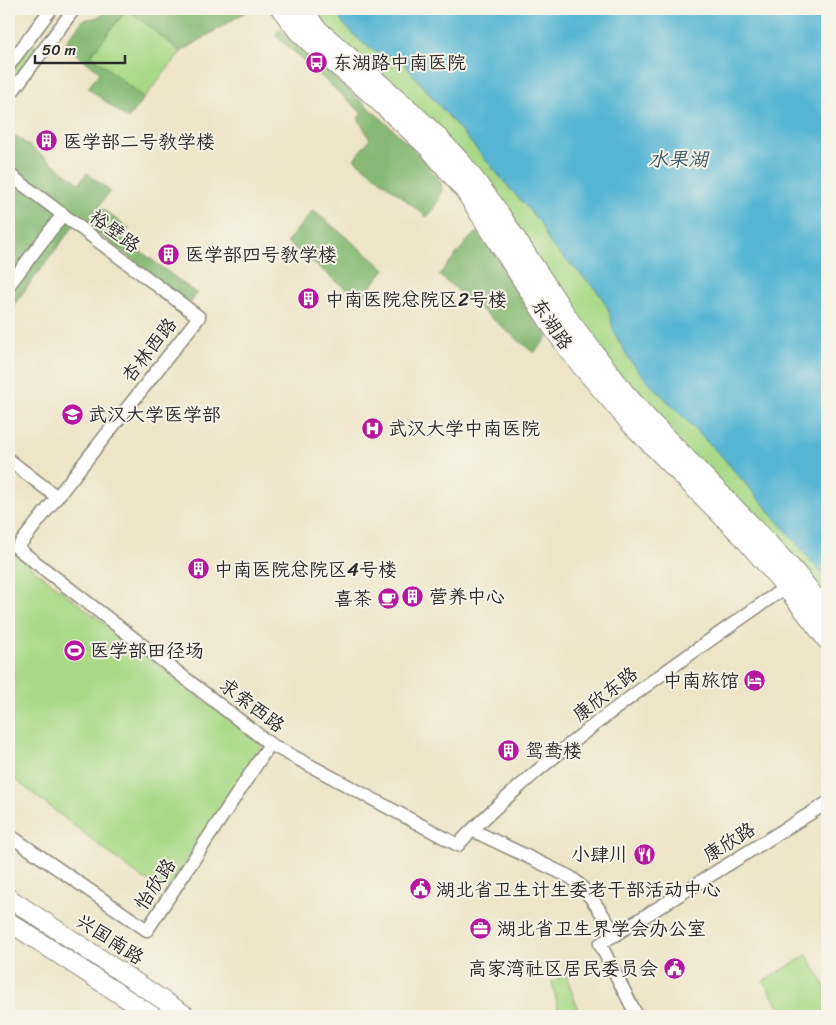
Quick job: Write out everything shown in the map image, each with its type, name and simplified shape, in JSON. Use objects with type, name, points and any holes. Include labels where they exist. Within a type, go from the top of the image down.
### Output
[{"type":"main road","name":"东湖路","points":[[281,9],[297,30],[317,49],[369,92],[428,147],[465,191],[555,331],[578,362],[631,424],[742,536],[786,587],[827,640]]},
{"type":"main road","name":"东湖路","points":[[303,9],[316,28],[412,112],[462,163],[494,204],[570,321],[625,393],[795,572],[827,612]]},
{"type":"main road","points":[[316,9],[316,28]]},
{"type":"main road","name":"兴国南路","points":[[9,898],[187,1016]]},
{"type":"main road","points":[[9,922],[153,1016]]},
{"type":"street","points":[[9,65],[51,9]]},
{"type":"street","points":[[9,96],[74,9]]},
{"type":"street","name":"裕壁路","points":[[9,174],[199,317]]},
{"type":"street","points":[[9,286],[63,214]]},
{"type":"street","name":"杏林西路","points":[[13,548],[57,497],[199,317]]},
{"type":"street","points":[[9,460],[57,497]]},
{"type":"street","name":"求索西路","points":[[13,548],[270,744],[458,844]]},
{"type":"street","name":"康欣东路","points":[[458,844],[488,813],[557,754],[658,676],[786,587]]},
{"type":"street","name":"怡欣路","points":[[9,835],[147,930],[270,744]]},
{"type":"street","name":"康欣路","points":[[637,1016],[600,944],[827,803]]},
{"type":"street","points":[[472,830],[570,877],[585,890],[616,934]]},
{"type":"green space","points":[[112,9],[127,9],[91,55],[144,98],[128,119],[88,88],[100,72],[64,45],[83,20],[99,17]]},
{"type":"green space","points":[[127,9],[250,9],[181,52]]},
{"type":"green space","points":[[128,9],[181,52],[144,98],[90,55]]},
{"type":"green space","points":[[323,10],[335,11],[352,33],[375,51],[398,57],[540,222],[549,242],[595,288],[605,302],[629,359],[725,460],[827,580],[827,602],[664,426],[322,25]]},
{"type":"green space","points":[[280,29],[396,132],[427,164],[440,181],[442,188],[438,201],[427,217],[354,159],[370,139],[358,118],[362,113],[275,35]]},
{"type":"green space","points":[[32,44],[38,49],[11,84],[9,76]]},
{"type":"green space","points":[[16,136],[79,183],[87,173],[110,191],[99,206],[129,229],[123,238],[197,294],[190,303],[79,219],[9,311],[9,145]]},
{"type":"green space","points":[[313,210],[385,269],[360,300],[287,242]]},
{"type":"green space","points":[[478,232],[501,262],[548,337],[534,353],[439,275],[469,239]]},
{"type":"green space","name":"医学部田径场","points":[[9,554],[14,554],[262,745],[169,888],[143,879],[9,775]]},
{"type":"green space","points":[[807,955],[827,989],[827,1016],[785,1016],[763,981]]},
{"type":"green space","points":[[566,974],[580,1016],[560,1016],[552,982]]},
{"type":"water","name":"水果湖","points":[[335,9],[827,9],[827,580],[725,460],[629,359],[614,332],[608,308],[595,288],[554,248],[549,242],[540,222],[398,57],[380,53],[364,44],[341,20]]},
{"type":"place","name":"东湖路中南医院","points":[[317,62]]},
{"type":"place","name":"医学部二号教学楼","points":[[47,141]]},
{"type":"place","name":"医学部四号教学楼","points":[[169,254]]},
{"type":"place","name":"中南医院总院区2号楼","points":[[309,299]]},
{"type":"place","name":"武汉大学医学部","points":[[72,414]]},
{"type":"place","name":"武汉大学中南医院","points":[[372,428]]},
{"type":"place","name":"中南医院总院区4号楼","points":[[198,569]]},
{"type":"place","name":"营养中心","points":[[413,596]]},
{"type":"place","name":"喜茶","points":[[388,598]]},
{"type":"place","name":"医学部田径场","points":[[74,650]]},
{"type":"place","name":"中南旅馆","points":[[755,680]]},
{"type":"place","name":"鸳鸯楼","points":[[509,750]]},
{"type":"place","name":"小肆川","points":[[644,854]]},
{"type":"place","name":"湖北省卫生计生委老干部活动中心","points":[[420,889]]},
{"type":"place","name":"湖北省卫生界学会办公室","points":[[481,928]]},
{"type":"place","name":"高家湾社区居民委员会","points":[[674,968]]}]
